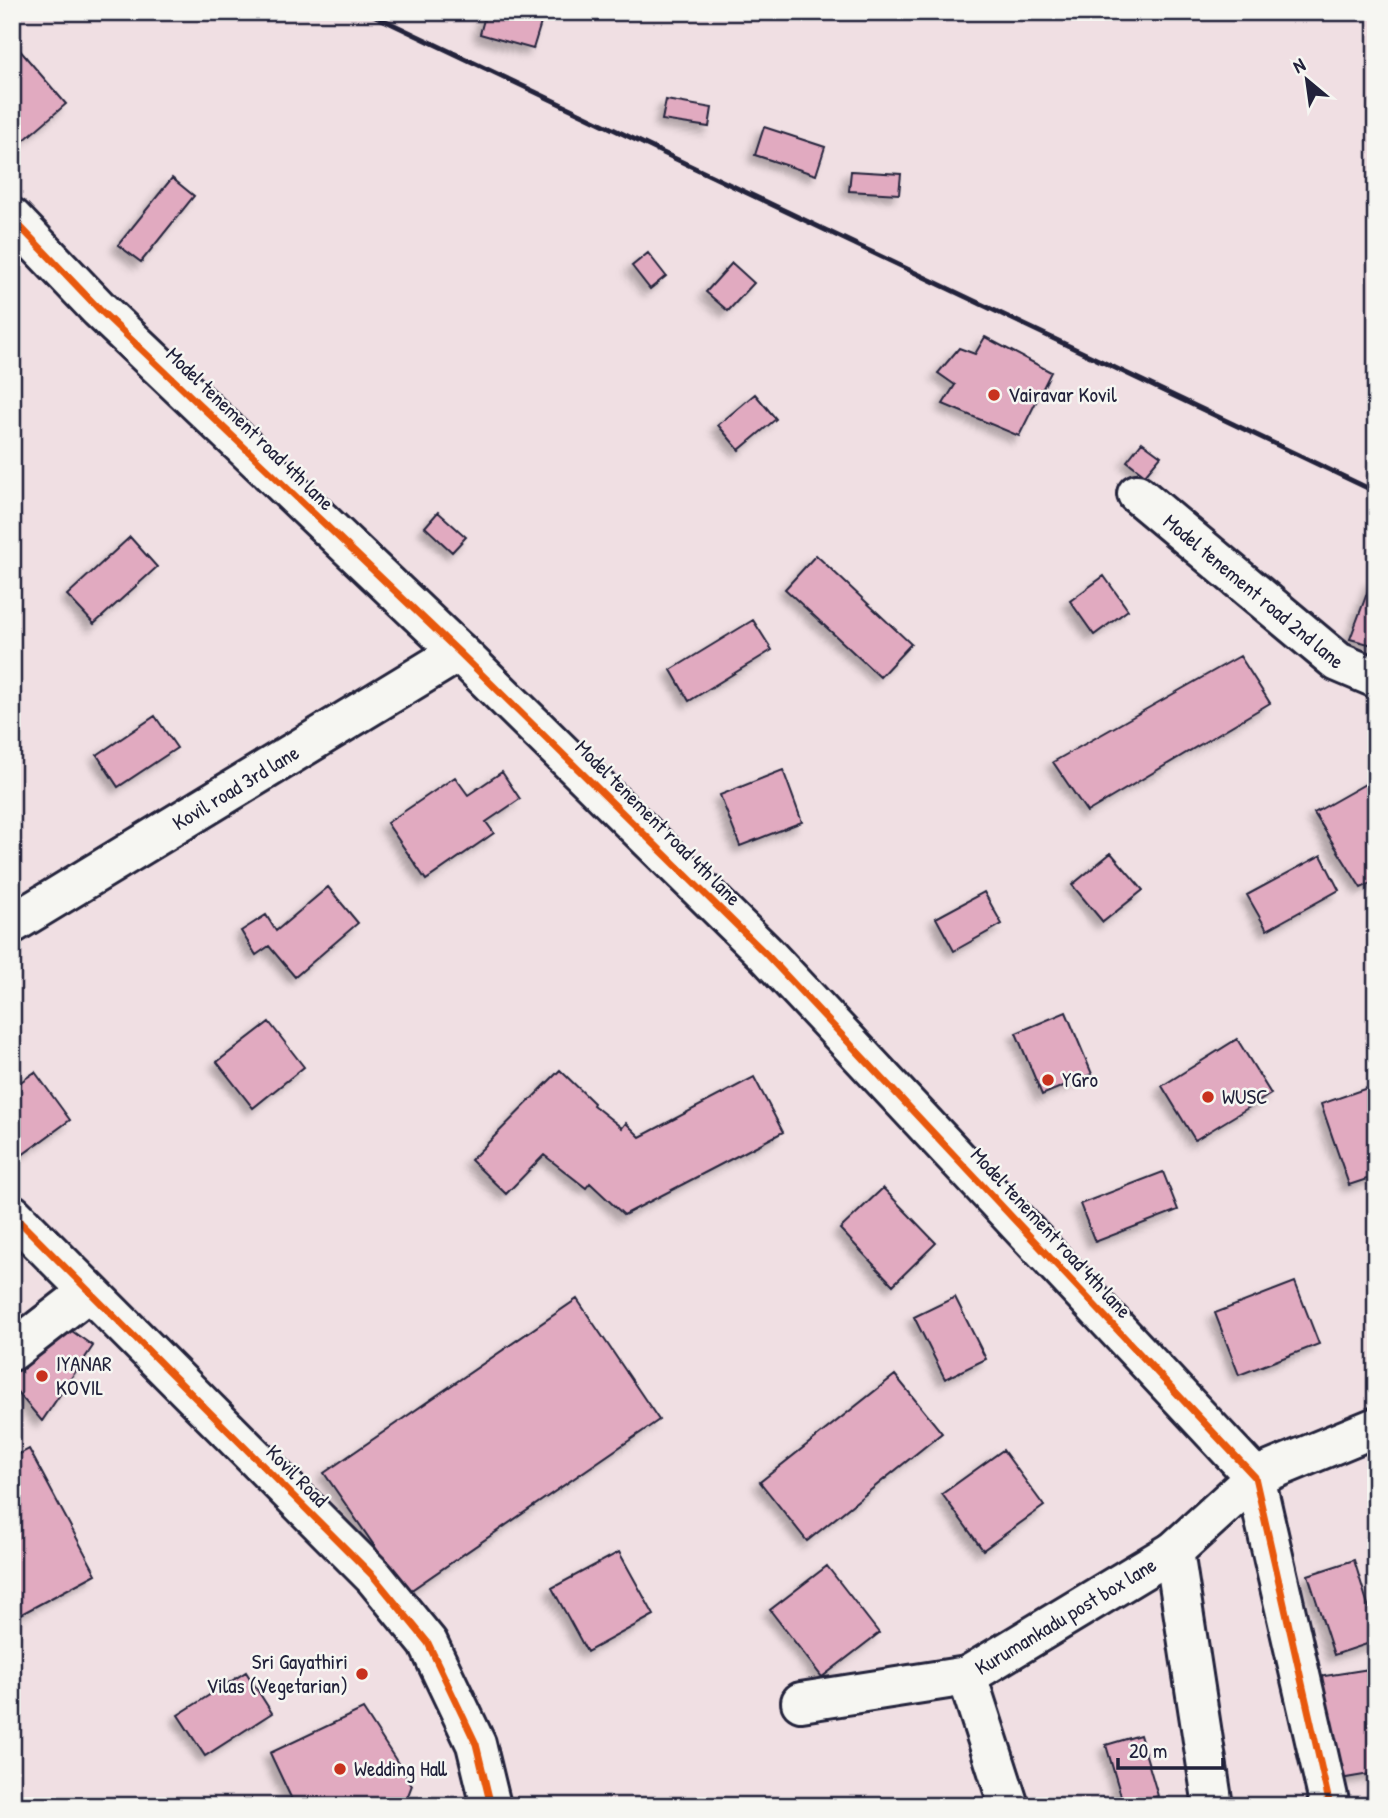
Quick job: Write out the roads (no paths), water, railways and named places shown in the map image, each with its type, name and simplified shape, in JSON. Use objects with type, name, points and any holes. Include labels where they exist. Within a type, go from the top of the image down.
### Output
[{"type":"street","name":"Model tenement road 4th lane","points":[[12,218],[99,309],[459,652],[766,954],[1255,1477]]},
{"type":"street","name":"Model tenement road 2nd lane","points":[[1137,494],[1338,662],[1376,678]]},
{"type":"street","name":"Kovil road 3rd lane","points":[[12,923],[459,652]]},
{"type":"street","name":"Kovil Road","points":[[12,1214],[374,1577],[428,1643],[476,1744],[491,1806]]},
{"type":"street","points":[[12,1351],[88,1292]]},
{"type":"street","name":"Kurumankadu post box lane","points":[[1009,1806],[967,1676],[1174,1551],[1255,1477],[1376,1427]]},
{"type":"street","points":[[1255,1477],[1330,1806]]},
{"type":"street","points":[[1174,1551],[1213,1806]]},
{"type":"street","points":[[801,1702],[967,1676]]},
{"type":"railway","points":[[367,12],[1376,492]]},
{"type":"place","name":"Vairavar Kovil","points":[[994,395]]},
{"type":"place","name":"YGro","points":[[1048,1080]]},
{"type":"place","name":"WUSC","points":[[1208,1097]]},
{"type":"place","name":"IYANAR KOVIL","points":[[42,1376]]},
{"type":"place","name":"Sri Gayathiri Vilas (Vegetarian)","points":[[362,1674]]},
{"type":"place","name":"Wedding Hall","points":[[340,1769]]}]
